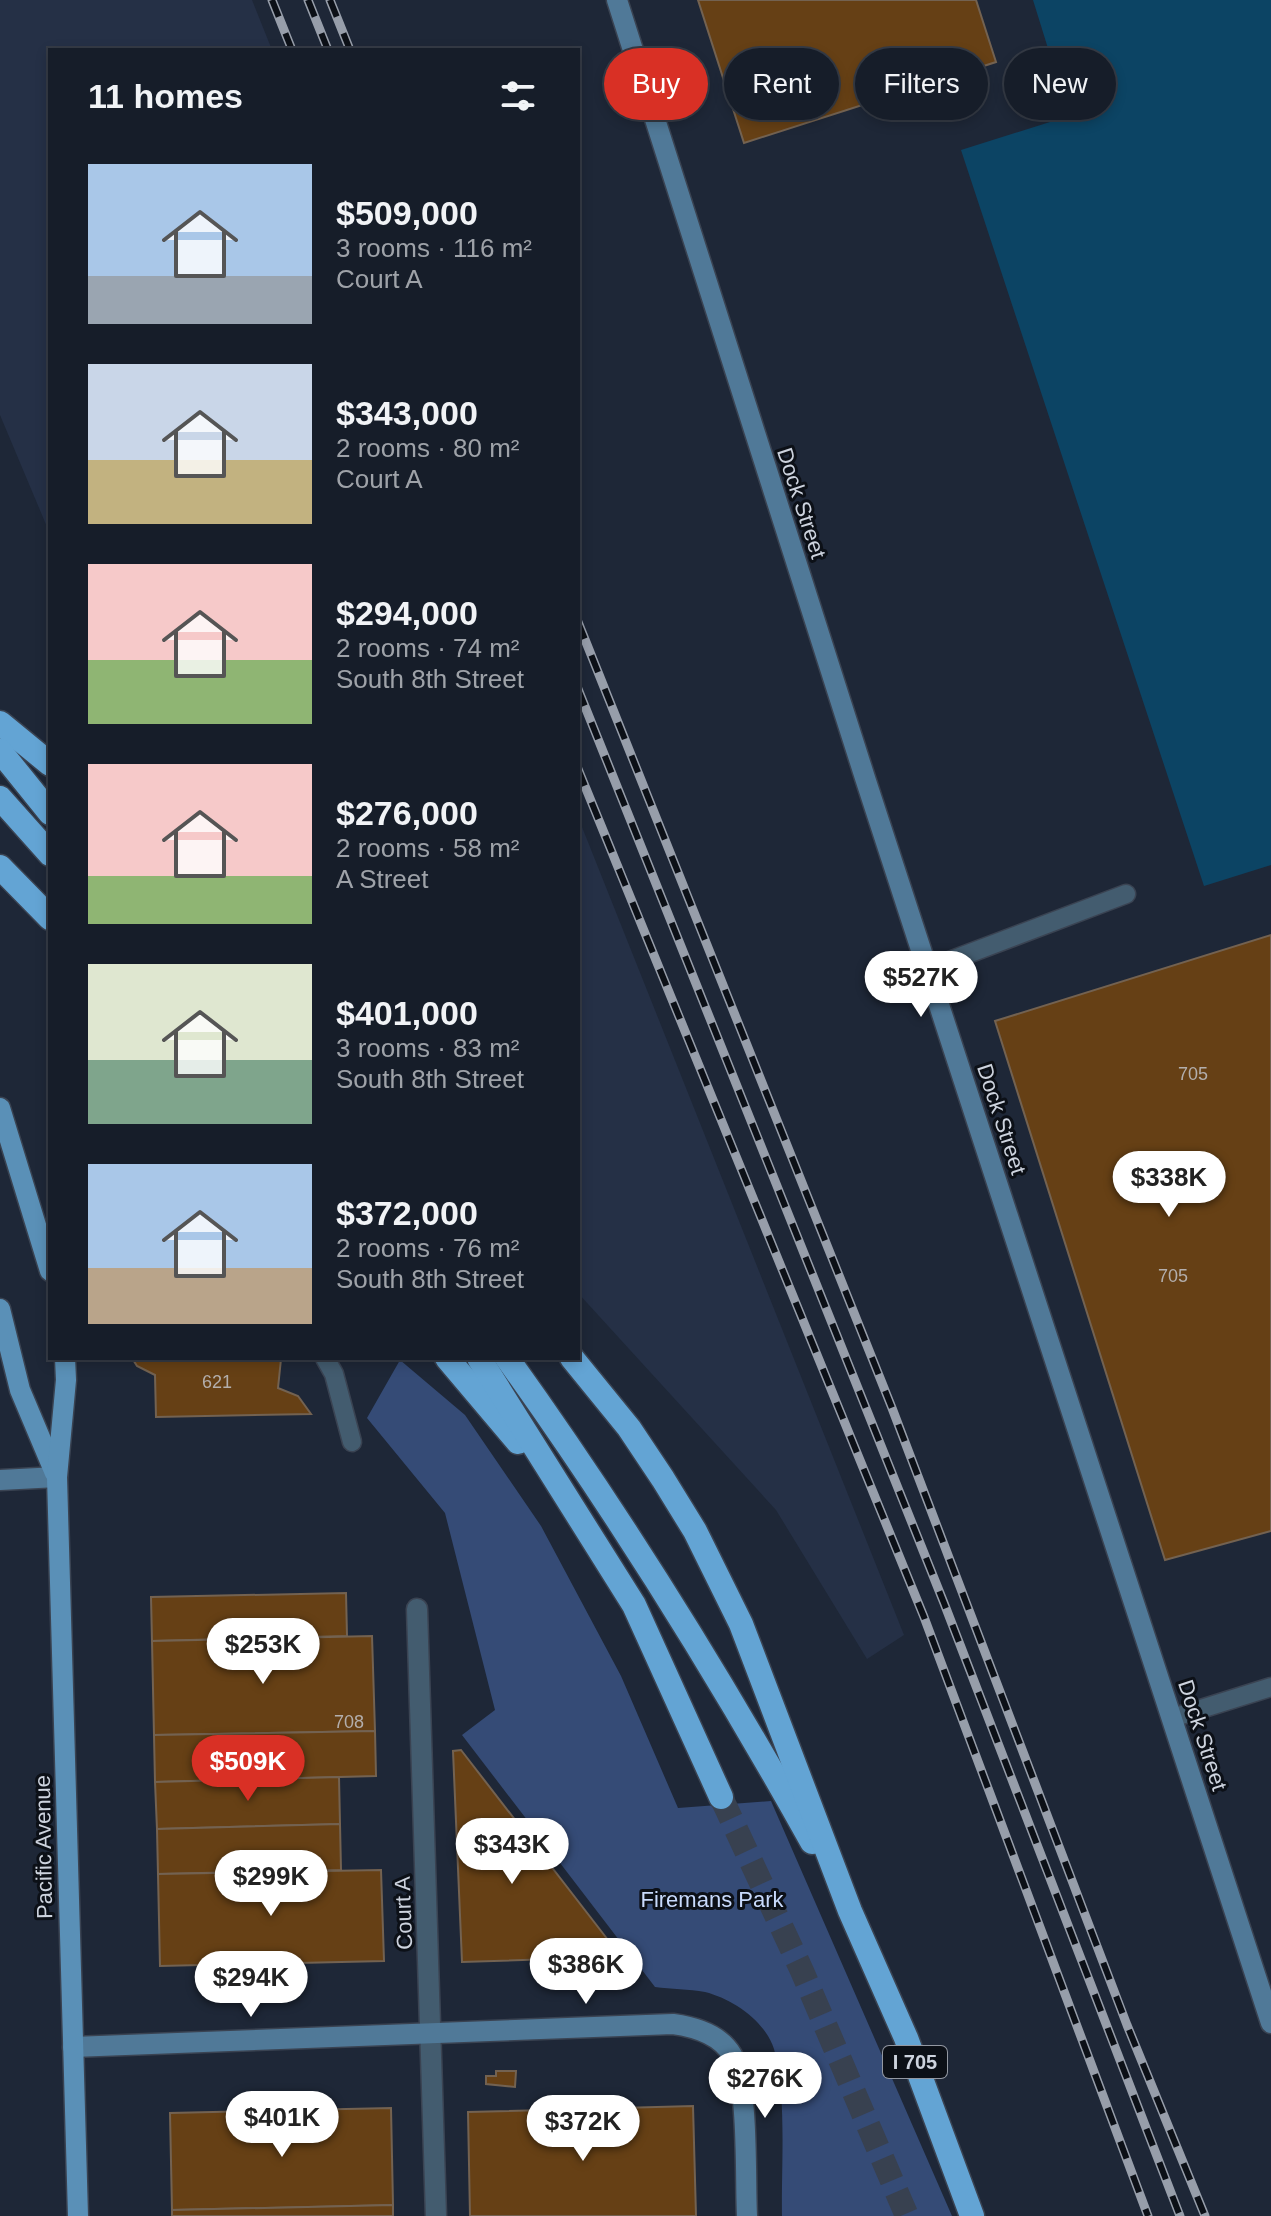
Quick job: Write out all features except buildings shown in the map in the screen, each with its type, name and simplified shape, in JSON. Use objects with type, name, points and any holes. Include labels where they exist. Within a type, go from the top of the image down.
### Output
[{"type":"highway","points":[[0,723],[48,762]]},
{"type":"highway","points":[[0,751],[48,811]]},
{"type":"highway","points":[[0,798],[48,852]]},
{"type":"highway","points":[[0,867],[48,916]]},
{"type":"highway","points":[[449,1360],[576,1510]]},
{"type":"highway","points":[[480,1360],[634,1605],[721,1797]]},
{"type":"highway","points":[[508,1360],[555,1425],[729,1693],[850,1911]]},
{"type":"highway","points":[[574,1360],[629,1428],[695,1531],[741,1624],[850,1911]]},
{"type":"highway","name":"I 705","points":[[850,1911],[906,2038],[972,2216]]},
{"type":"main road","points":[[0,1108],[48,1264]]},
{"type":"main road","name":"Pacific Avenue","points":[[0,1309],[20,1390],[57,1477]]},
{"type":"main road","name":"Pacific Avenue","points":[[65,1360],[57,1477],[78,2216]]},
{"type":"street","name":"Dock Street","points":[[617,0],[1271,2023]]},
{"type":"street","points":[[0,1480],[57,1477]]},
{"type":"street","name":"Court A","points":[[417,1609],[436,2216]]},
{"type":"street","points":[[73,2047],[673,2024],[699,2029],[724,2044],[733,2056],[741,2090],[747,2216]]},
{"type":"lane","points":[[928,969],[1126,894]]},
{"type":"lane","points":[[326,1360],[334,1374],[352,1442]]},
{"type":"lane","points":[[1172,1718],[1271,1687]]},
{"type":"shaded area","points":[[0,0],[252,0],[271,48],[48,48],[48,529],[0,415]]},
{"type":"shaded area","points":[[1033,0],[1271,0],[1271,865],[1204,886],[961,150],[1056,120],[1116,120],[1116,48],[1048,48]]},
{"type":"shaded area","points":[[580,822],[904,1635],[867,1659],[776,1510],[580,1295]]},
{"type":"green space","name":"Firemans Park","points":[[400,1360],[465,1415],[541,1526],[621,1676],[678,1808],[771,1801],[952,2216],[782,2216],[781,2087],[770,2039],[747,2013],[716,1995],[655,1987],[462,1735],[495,1710],[445,1513],[367,1418]]},
{"type":"tunnel","points":[[721,1797],[802,1971],[907,2216]]},
{"type":"railway","points":[[272,0],[291,48]]},
{"type":"railway","points":[[308,0],[327,48]]},
{"type":"railway","points":[[330,0],[349,48]]},
{"type":"railway","points":[[580,627],[892,1408],[1127,2025],[1205,2216]]},
{"type":"railway","points":[[580,694],[944,1603],[1180,2216]]},
{"type":"railway","points":[[580,774],[924,1617],[1148,2216]]}]
